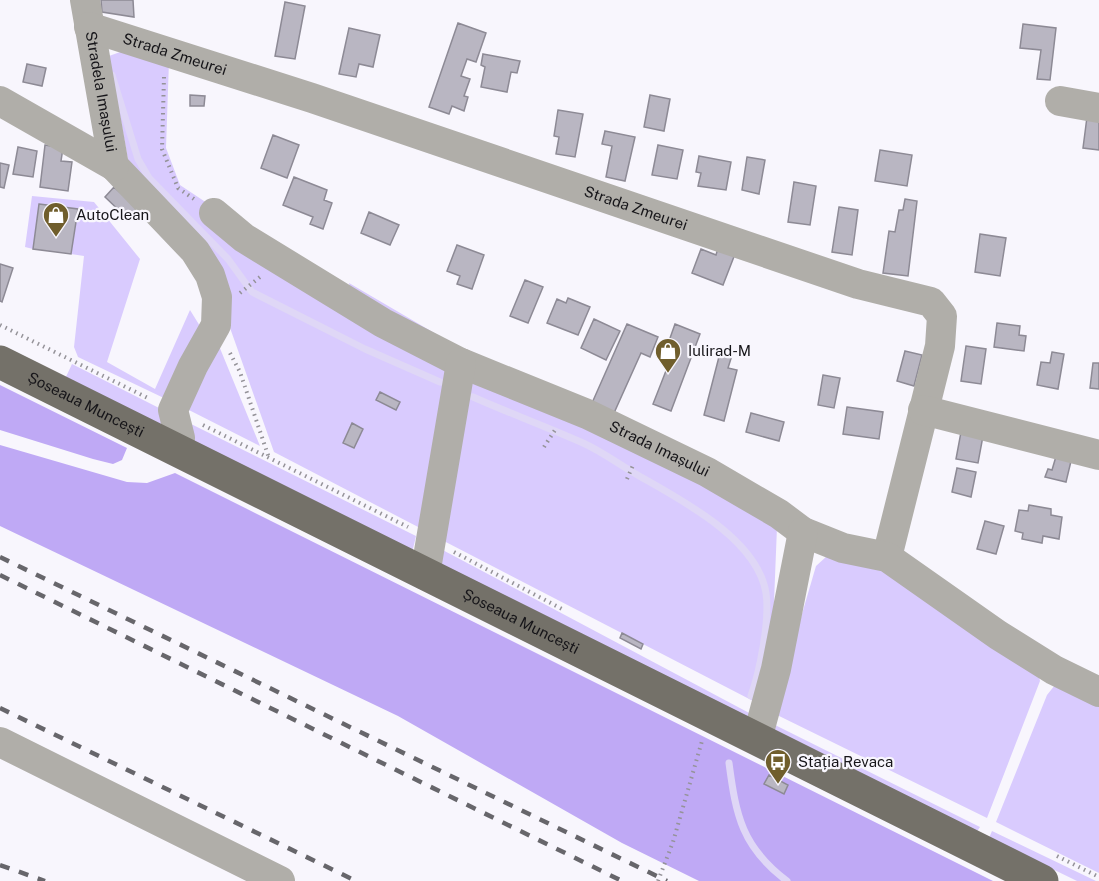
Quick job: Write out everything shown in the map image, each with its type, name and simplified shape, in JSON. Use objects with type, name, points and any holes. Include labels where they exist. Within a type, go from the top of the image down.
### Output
[{"type":"main road","name":"Șoseaua Muncești","points":[[0,362],[1042,881]]},
{"type":"street","name":"Strada Zmeurei","points":[[87,14],[165,51],[312,98],[858,284],[931,302],[938,308],[943,328],[887,557]]},
{"type":"street","name":"Stradela Imașului","points":[[87,14],[114,166],[195,251],[210,275],[217,297],[216,325],[193,366],[173,410]]},
{"type":"street","points":[[0,101],[114,166]]},
{"type":"street","points":[[1060,101],[1099,108]]},
{"type":"street","name":"Strada Imașului","points":[[214,213],[244,238],[383,323],[461,363],[587,414],[707,472],[803,532],[843,548],[887,557],[998,635],[1054,670],[1099,692]]},
{"type":"street","points":[[424,575],[461,363]]},
{"type":"street","points":[[173,410],[180,438],[177,450]]},
{"type":"street","points":[[923,410],[1099,454]]},
{"type":"street","points":[[757,739],[776,669],[803,532]]},
{"type":"street","points":[[0,742],[280,881]]},
{"type":"path","points":[[165,51],[162,149],[178,188],[214,213]]},
{"type":"path","points":[[241,291],[260,277]]},
{"type":"path","points":[[0,325],[270,458],[240,372],[216,325]]},
{"type":"path","points":[[544,447],[553,436]]},
{"type":"path","points":[[627,479],[637,458]]},
{"type":"path","points":[[658,881],[673,842],[704,732]]},
{"type":"shaded area","points":[[123,51],[169,61],[166,148],[180,185],[449,365],[420,528],[274,452],[229,325],[131,176],[109,56]]},
{"type":"shaded area","points":[[32,196],[94,202],[140,259],[107,362],[155,389],[190,310],[203,331],[168,400],[78,357],[74,347],[84,256],[71,254],[78,210],[39,204],[33,249],[25,247]]},
{"type":"shaded area","points":[[349,283],[448,341],[351,294]]},
{"type":"shaded area","points":[[217,341],[260,446],[181,406]]},
{"type":"shaded area","points":[[72,364],[165,411],[171,434],[65,379]]},
{"type":"shaded area","points":[[477,376],[704,485],[777,527],[772,652],[757,703],[440,539],[462,394]]},
{"type":"shaded area","points":[[0,385],[127,448],[122,460],[113,464],[0,430]]},
{"type":"shaded area","points":[[185,421],[416,536],[412,553],[187,439]]},
{"type":"shaded area","points":[[0,445],[127,482],[147,483],[175,473],[993,881],[699,881],[622,843],[398,716],[0,526]]},
{"type":"shaded area","points":[[437,547],[753,715],[751,722],[434,562]]},
{"type":"shaded area","points":[[827,556],[883,568],[1037,668],[1040,681],[987,818],[773,713],[816,566]]},
{"type":"shaded area","points":[[1055,685],[1099,701],[1099,873],[996,822],[1047,695]]},
{"type":"shaded area","points":[[769,722],[980,827],[976,833],[766,728]]},
{"type":"shaded area","points":[[992,831],[1096,881],[1077,881],[989,838]]},
{"type":"building","points":[[101,0],[133,0],[134,17],[102,12]]},
{"type":"building","points":[[285,2],[305,6],[295,59],[275,56]]},
{"type":"building","points":[[458,23],[486,33],[476,62],[467,59],[461,76],[470,79],[464,96],[468,97],[464,111],[452,106],[449,114],[429,107]]},
{"type":"building","points":[[1023,24],[1056,28],[1050,80],[1037,79],[1041,50],[1020,48]]},
{"type":"building","points":[[349,28],[380,35],[373,67],[359,64],[356,77],[339,74]]},
{"type":"building","points":[[483,54],[520,61],[517,73],[511,72],[507,92],[481,87],[485,67],[481,65]]},
{"type":"building","points":[[27,64],[46,68],[42,86],[23,82]]},
{"type":"building","points":[[190,95],[205,96],[204,106],[190,106]]},
{"type":"building","points":[[650,95],[670,99],[664,131],[644,127]]},
{"type":"building","points":[[558,110],[583,114],[575,157],[556,154],[559,137],[554,136]]},
{"type":"building","points":[[1087,117],[1099,119],[1099,150],[1083,148]]},
{"type":"building","points":[[605,131],[635,137],[625,181],[606,177],[612,146],[602,144]]},
{"type":"building","points":[[273,135],[299,145],[287,178],[261,168]]},
{"type":"building","points":[[45,145],[63,148],[61,161],[72,162],[68,191],[40,187]]},
{"type":"building","points":[[658,145],[683,150],[677,179],[652,175]]},
{"type":"building","points":[[18,147],[37,151],[33,177],[13,174]]},
{"type":"building","points":[[880,150],[912,155],[907,186],[875,181]]},
{"type":"building","points":[[699,156],[731,162],[726,190],[698,186],[701,173],[696,172]]},
{"type":"building","points":[[747,157],[765,160],[759,194],[742,190]]},
{"type":"building","points":[[0,163],[9,165],[4,188],[0,187]]},
{"type":"building","points":[[294,177],[327,190],[324,200],[332,203],[323,229],[310,224],[313,217],[283,205]]},
{"type":"building","points":[[794,182],[816,186],[810,225],[788,222]]},
{"type":"building","points":[[114,187],[138,209],[128,219],[105,197]]},
{"type":"building","points":[[905,199],[917,201],[908,276],[883,273],[889,231],[895,232],[899,210],[903,210]]},
{"type":"building","points":[[39,204],[78,209],[71,254],[33,249]]},
{"type":"building","points":[[839,207],[858,210],[852,255],[832,252]]},
{"type":"building","points":[[369,212],[399,225],[390,245],[361,233]]},
{"type":"building","points":[[980,234],[1006,238],[1000,276],[975,272]]},
{"type":"building","points":[[457,245],[484,255],[472,289],[457,284],[460,276],[447,271]]},
{"type":"building","points":[[718,248],[735,254],[723,285],[692,273],[701,249],[716,255]]},
{"type":"building","points":[[0,264],[13,268],[2,302],[0,301]]},
{"type":"building","points":[[525,280],[543,287],[528,323],[510,316]]},
{"type":"building","points":[[568,298],[590,307],[578,335],[547,323],[557,299],[566,303]]},
{"type":"building","points":[[594,319],[620,331],[606,360],[581,348]]},
{"type":"building","points":[[997,323],[1020,326],[1019,335],[1026,336],[1024,351],[994,347]]},
{"type":"building","points":[[627,324],[658,337],[650,357],[641,353],[614,413],[592,403]]},
{"type":"building","points":[[675,324],[700,334],[671,411],[653,404],[671,358],[664,355]]},
{"type":"building","points":[[966,346],[986,349],[981,384],[961,381]]},
{"type":"building","points":[[721,349],[733,352],[728,368],[737,370],[724,421],[704,415]]},
{"type":"building","points":[[905,351],[922,355],[914,386],[897,381]]},
{"type":"building","points":[[1052,352],[1064,354],[1058,389],[1037,385],[1041,362],[1050,363]]},
{"type":"building","points":[[1093,363],[1099,363],[1099,389],[1090,388]]},
{"type":"building","points":[[823,375],[840,378],[834,408],[818,405]]},
{"type":"building","points":[[380,392],[400,402],[396,410],[376,400]]},
{"type":"building","points":[[847,407],[883,412],[879,439],[843,434]]},
{"type":"building","points":[[751,413],[784,422],[779,441],[746,432]]},
{"type":"building","points":[[352,423],[363,429],[354,448],[343,443]]},
{"type":"building","points":[[961,432],[983,436],[978,463],[956,459]]},
{"type":"building","points":[[1057,453],[1072,457],[1066,482],[1045,477],[1048,469],[1052,470]]},
{"type":"building","points":[[957,468],[976,472],[971,497],[952,492]]},
{"type":"building","points":[[1029,505],[1051,509],[1051,515],[1062,517],[1059,539],[1043,536],[1042,543],[1022,539],[1023,533],[1015,531],[1019,510],[1028,511]]},
{"type":"building","points":[[985,521],[1004,526],[996,554],[977,549]]},
{"type":"building","points":[[622,633],[643,644],[641,649],[620,638]]},
{"type":"building","points":[[769,775],[788,785],[784,794],[764,784]]},
{"type":"waterway","points":[[112,75],[138,159],[149,178],[228,259],[252,292],[365,349],[440,382]]},
{"type":"waterway","points":[[473,397],[596,450],[672,494],[713,521],[748,554],[760,573],[767,604],[763,645],[751,696]]},
{"type":"waterway","points":[[729,763],[735,799],[744,829],[760,856],[787,881]]},
{"type":"railway","points":[[0,557],[667,881]]},
{"type":"railway","points":[[0,575],[622,881]]},
{"type":"railway","points":[[0,708],[356,881]]},
{"type":"railway","points":[[0,865],[45,881]]},
{"type":"place","name":"AutoClean","points":[[56,238]]},
{"type":"place","name":"Iulirad-M","points":[[668,374]]},
{"type":"place","name":"Stația Revaca","points":[[778,785]]}]
